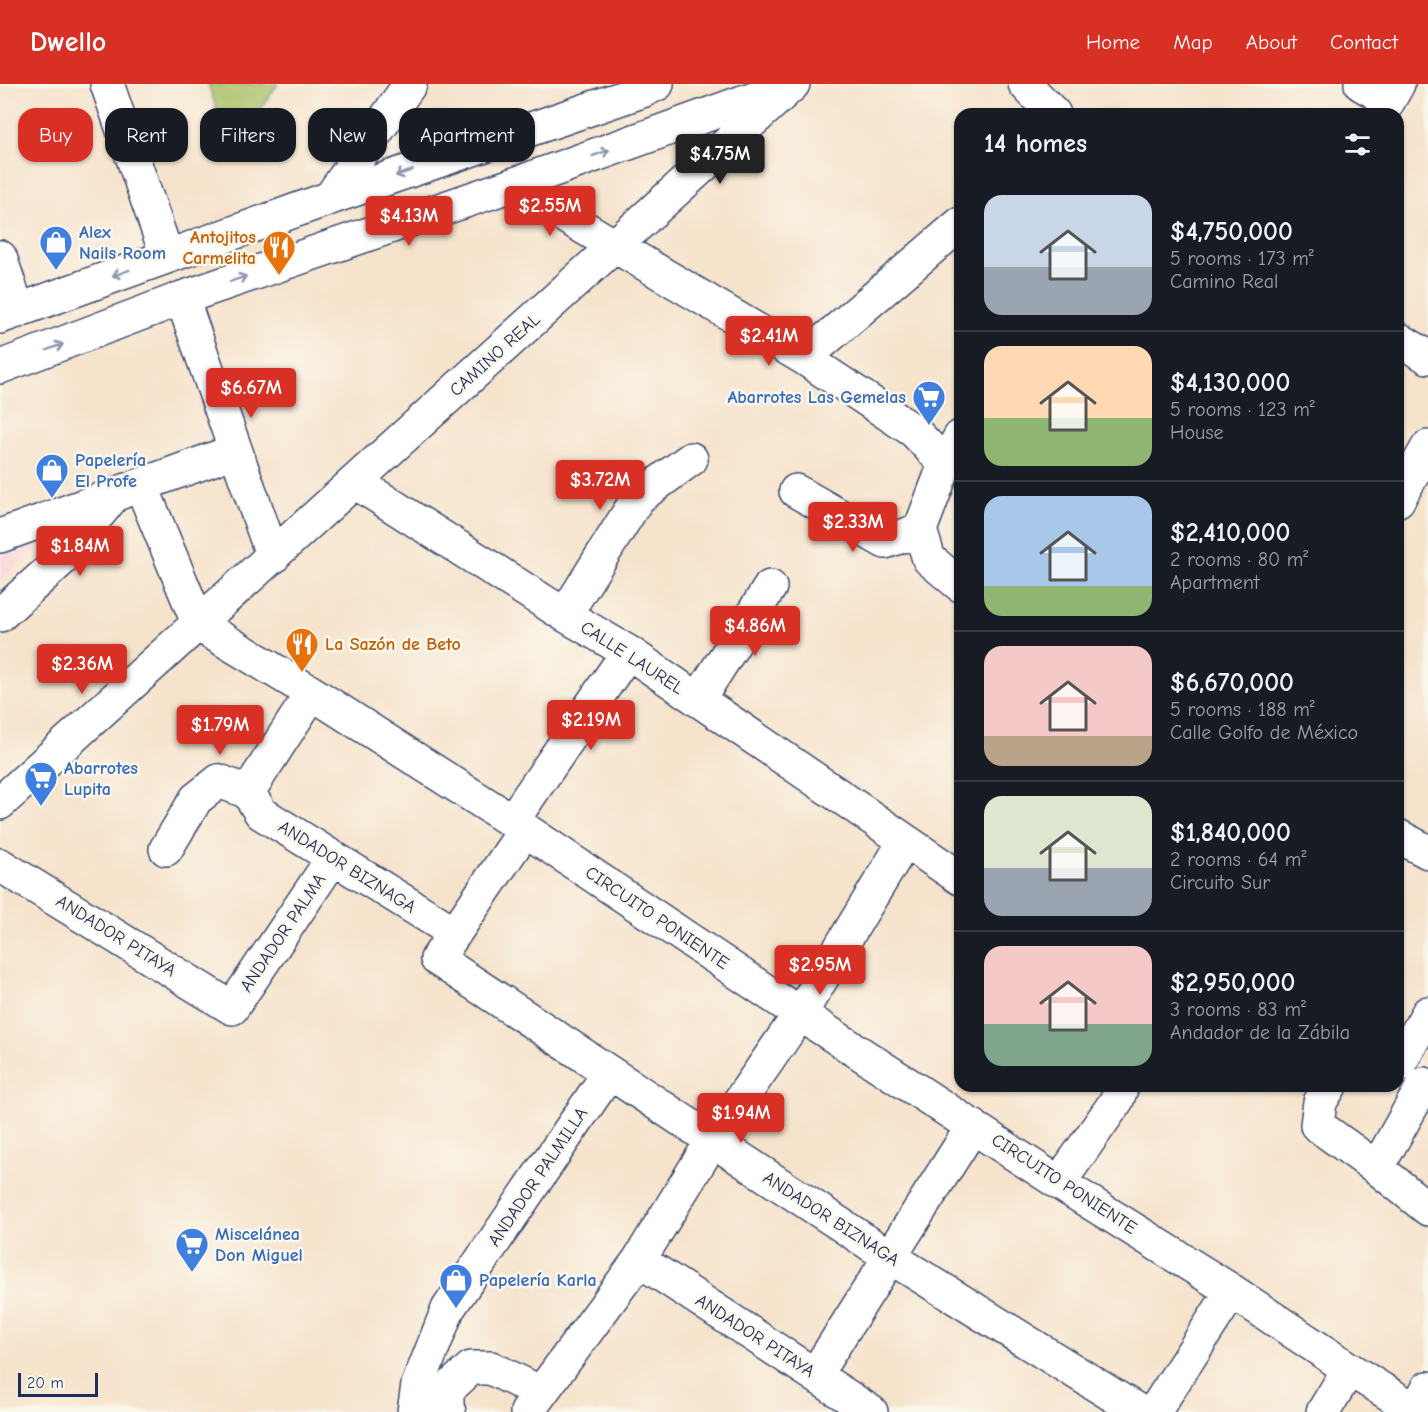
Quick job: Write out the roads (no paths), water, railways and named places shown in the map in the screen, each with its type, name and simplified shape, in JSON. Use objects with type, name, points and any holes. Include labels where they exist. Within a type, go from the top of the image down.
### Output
[{"type":"street","points":[[107,84],[167,256]]},
{"type":"street","points":[[330,198],[410,84]]},
{"type":"street","points":[[0,257],[9,314],[330,198],[631,95],[657,84]]},
{"type":"street","points":[[1025,84],[1048,108]]},
{"type":"street","points":[[1361,84],[1389,99]]},
{"type":"street","points":[[0,367],[182,298],[512,185],[792,85]]},
{"type":"street","name":"CAMINO REAL","points":[[0,803],[792,85]]},
{"type":"street","points":[[512,185],[804,358],[914,431],[953,450],[920,530],[929,559],[954,580]]},
{"type":"street","points":[[804,358],[954,229]]},
{"type":"street","points":[[182,298],[273,557]]},
{"type":"street","points":[[1404,343],[1428,357]]},
{"type":"street","points":[[1404,489],[1428,447]]},
{"type":"street","points":[[0,536],[235,451]]},
{"type":"street","points":[[565,615],[638,498],[691,459]]},
{"type":"street","name":"CALLE LAUREL","points":[[354,482],[628,652],[954,874]]},
{"type":"street","points":[[0,615],[60,561],[128,490]]},
{"type":"street","points":[[128,490],[199,625]]},
{"type":"street","points":[[796,491],[885,542],[920,530]]},
{"type":"street","points":[[698,700],[770,587]]},
{"type":"street","name":"CIRCUITO PONIENTE","points":[[199,625],[312,693],[518,826],[800,1014],[1059,1183],[1232,1290],[1349,1369],[1418,1405]]},
{"type":"street","points":[[455,933],[518,826],[628,652]]},
{"type":"street","points":[[166,849],[196,799],[219,781],[248,792],[312,693]]},
{"type":"street","name":"ANDADOR BIZNAGA","points":[[248,792],[261,813],[455,933],[437,959],[890,1257],[1140,1412]]},
{"type":"street","points":[[1404,839],[1428,852]]},
{"type":"street","points":[[449,1412],[447,1410],[447,1390],[471,1368],[492,1368],[534,1402],[639,1260],[712,1141],[800,1014],[905,841]]},
{"type":"street","name":"ANDADOR PALMA","points":[[232,1008],[333,858]]},
{"type":"street","name":"ANDADOR PITAYA","points":[[0,865],[232,1008]]},
{"type":"street","points":[[1377,1168],[1412,1078],[1428,1013]]},
{"type":"street","name":"ANDADOR PALMILLA","points":[[414,1412],[418,1385],[448,1309],[609,1073]]},
{"type":"street","points":[[1059,1183],[1118,1100],[1120,1092]]},
{"type":"street","points":[[1326,1092],[1320,1102],[1317,1125],[1425,1199]]},
{"type":"street","points":[[815,1375],[973,1126]]},
{"type":"street","name":"ANDADOR PITAYA","points":[[639,1260],[815,1375],[838,1403],[871,1412]]},
{"type":"street","points":[[1154,1412],[1232,1290]]},
{"type":"street","points":[[1323,1412],[1349,1369]]},
{"type":"place","name":"Alex Nails Room","points":[[56,271]]},
{"type":"place","name":"Antojitos Carmelita","points":[[279,276]]},
{"type":"place","name":"Abarrotes Las Gemelas","points":[[929,426]]},
{"type":"place","name":"Papelería El Profe","points":[[52,499]]},
{"type":"place","name":"La Sazón de Beto","points":[[302,673]]},
{"type":"place","name":"Abarrotes Lupita","points":[[41,807]]},
{"type":"place","name":"Miscelánea Don Miguel","points":[[192,1273]]},
{"type":"place","name":"Papelería Karla","points":[[456,1309]]}]
